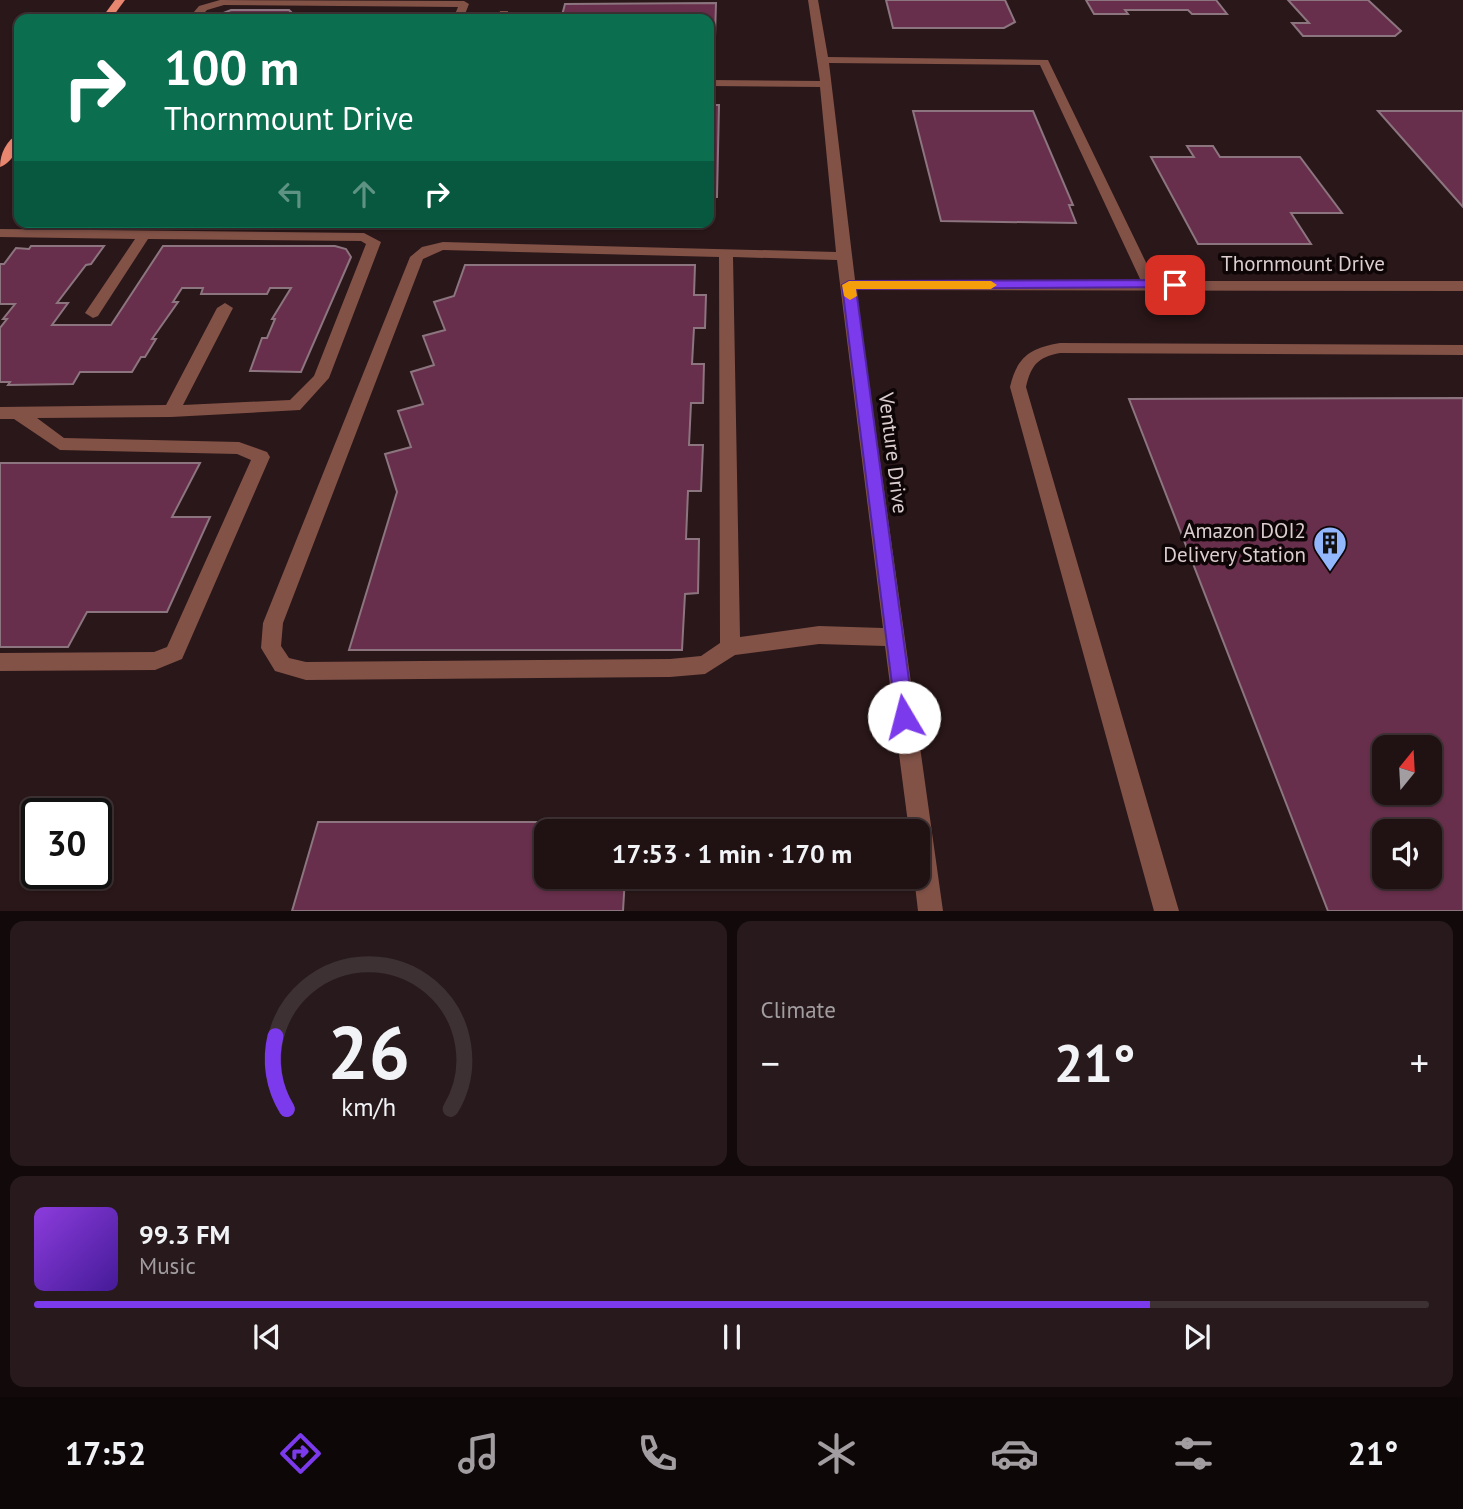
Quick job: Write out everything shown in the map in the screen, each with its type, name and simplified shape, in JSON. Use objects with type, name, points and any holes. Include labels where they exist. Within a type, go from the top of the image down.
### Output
[{"type":"main road","points":[[0,163],[14,145]]},
{"type":"street","name":"Venture Drive","points":[[813,0],[823,60],[823,84],[893,637],[931,911]]},
{"type":"street","points":[[197,14],[202,8],[224,2],[464,4],[460,14]]},
{"type":"street","points":[[823,60],[1044,62],[1150,285]]},
{"type":"street","points":[[714,83],[823,84]]},
{"type":"street","points":[[0,233],[364,237],[374,242],[321,379],[295,406],[9,413]]},
{"type":"street","points":[[93,313],[144,235]]},
{"type":"street","points":[[844,256],[443,246],[417,257],[273,623],[271,648],[282,665],[306,671],[670,668],[705,665],[730,647],[819,635],[893,637]]},
{"type":"street","points":[[726,255],[730,647]]},
{"type":"street","name":"Thornmount Drive","points":[[849,285],[1463,286]]},
{"type":"street","points":[[171,411],[225,308]]},
{"type":"street","points":[[1167,911],[1018,387],[1022,365],[1036,352],[1060,348],[1463,350]]},
{"type":"street","points":[[0,662],[156,661],[175,653],[261,457],[239,448],[60,444],[9,413]]},
{"type":"building","points":[[886,0],[1005,0],[1015,22],[1004,28],[893,28]]},
{"type":"building","points":[[1086,0],[1216,0],[1227,14],[1192,14],[1188,10],[1125,10],[1128,14],[1094,14]]},
{"type":"building","points":[[1288,0],[1368,0],[1401,31],[1395,36],[1303,36],[1292,23],[1309,23]]},
{"type":"building","points":[[716,3],[714,71],[714,14],[562,14],[565,4]]},
{"type":"building","points":[[231,10],[289,10],[292,13],[222,14]]},
{"type":"building","points":[[714,105],[719,105],[717,197],[714,197]]},
{"type":"building","points":[[913,111],[1033,111],[1073,205],[1069,205],[1076,223],[941,221]]},
{"type":"building","points":[[1378,111],[1463,111],[1463,207],[1448,190]]},
{"type":"building","points":[[1187,146],[1213,146],[1220,157],[1300,157],[1342,213],[1291,213],[1311,244],[1198,244],[1151,157],[1194,157]]},
{"type":"building","points":[[31,246],[104,246],[57,303],[68,303],[52,325],[111,325],[163,246],[335,246],[346,249],[351,257],[301,372],[250,371],[262,338],[267,338],[275,319],[272,319],[291,288],[270,288],[267,294],[201,294],[203,288],[182,288],[173,302],[178,302],[152,339],[156,339],[132,372],[80,372],[73,384],[8,385],[10,382],[0,382],[0,328],[7,319],[3,319],[15,304],[0,304],[0,264],[4,264],[16,248],[29,249]]},
{"type":"building","points":[[465,265],[695,265],[694,295],[706,295],[705,328],[694,328],[692,364],[704,364],[703,403],[691,403],[689,445],[703,445],[701,491],[688,491],[686,539],[699,539],[698,593],[685,594],[682,650],[349,650],[397,492],[385,454],[411,447],[398,411],[423,404],[411,372],[434,365],[423,336],[445,330],[434,302],[454,296]]},
{"type":"building","name":"Amazon DOI2 Delivery Station","points":[[1463,398],[1463,911],[1328,911],[1129,399]]},
{"type":"building","points":[[0,463],[200,463],[172,517],[210,517],[167,612],[87,612],[68,647],[0,647]]},
{"type":"building","points":[[318,822],[534,822],[534,889],[624,889],[623,911],[292,911]]},
{"type":"slow traffic","points":[[850,296],[849,285],[991,285]]},
{"type":"place","name":"Amazon DOI2 Delivery Station","points":[[1330,573]]},
{"type":"route","points":[[904,717],[849,285],[1175,285]]}]
